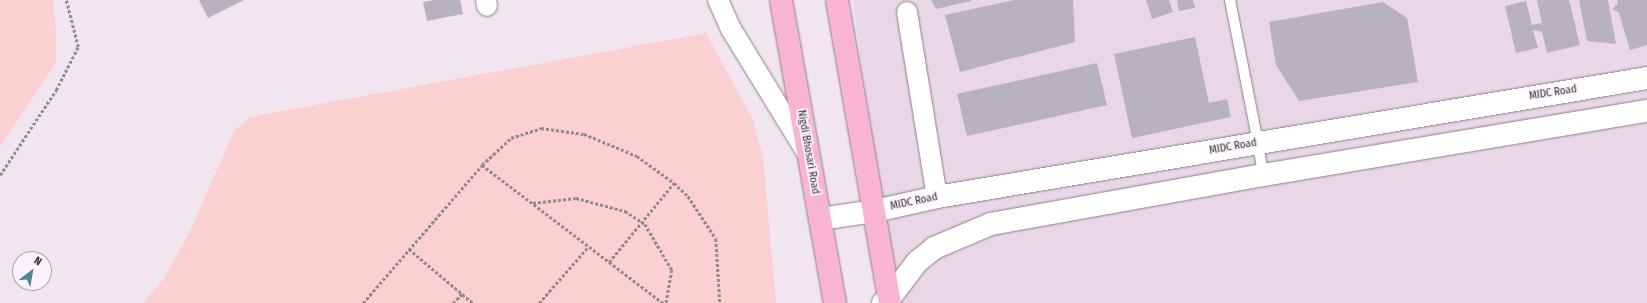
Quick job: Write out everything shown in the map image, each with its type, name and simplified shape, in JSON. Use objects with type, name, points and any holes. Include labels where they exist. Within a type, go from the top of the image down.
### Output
[{"type":"main road","name":"Nigdi Bhosari Road","points":[[781,0],[834,303]]},
{"type":"main road","points":[[837,0],[875,211],[887,302]]},
{"type":"main road","name":"MIDC Road","points":[[820,219],[875,211],[937,197],[1647,78]]},
{"type":"main road","points":[[887,302],[917,262],[934,248],[991,224],[1263,175],[1647,111]]},
{"type":"street","points":[[718,0],[731,28],[808,154]]},
{"type":"street","points":[[907,12],[937,197]]},
{"type":"lane","points":[[1230,0],[1263,175]]},
{"type":"path","points":[[0,175],[56,90],[78,47],[66,0]]},
{"type":"path","points":[[363,303],[482,165],[511,138],[541,128],[584,134],[637,156],[674,183],[688,196],[716,239],[720,303]]},
{"type":"path","points":[[482,165],[663,303]]},
{"type":"path","points":[[609,262],[641,221],[674,183]]},
{"type":"path","points":[[532,204],[576,198],[625,211],[641,221],[645,224],[672,270],[666,303]]},
{"type":"path","points":[[539,303],[588,246]]},
{"type":"path","points":[[410,249],[473,303]]},
{"type":"path","points":[[454,303],[462,294]]},
{"type":"shaded area","points":[[0,0],[53,0],[56,32],[56,63],[0,147]]},
{"type":"shaded area","points":[[853,0],[1647,0],[1647,303],[892,303]]},
{"type":"shaded area","points":[[706,33],[753,120],[763,156],[776,303],[143,303],[165,277],[192,227],[234,131],[250,117]]},
{"type":"building","points":[[199,0],[244,0],[208,18]]},
{"type":"building","points":[[434,0],[460,0],[463,14],[427,21],[423,2]]},
{"type":"building","points":[[931,0],[971,0],[971,1],[936,9]]},
{"type":"building","points":[[1014,0],[1073,0],[1075,42],[960,72],[945,15]]},
{"type":"building","points":[[1146,0],[1169,0],[1173,12],[1152,19]]},
{"type":"building","points":[[1177,0],[1193,0],[1195,8],[1179,11]]},
{"type":"building","points":[[1537,0],[1569,0],[1580,45],[1547,53],[1542,32],[1533,30],[1538,48],[1516,53],[1505,6],[1526,1],[1532,25],[1542,23]]},
{"type":"building","points":[[1579,0],[1608,0],[1616,44],[1587,41]]},
{"type":"building","points":[[1617,0],[1647,0],[1647,45],[1630,50],[1619,13],[1612,9],[1618,4]]},
{"type":"building","points":[[1383,2],[1407,18],[1418,82],[1299,101],[1276,65],[1269,22]]},
{"type":"building","points":[[1195,37],[1209,103],[1227,99],[1231,117],[1132,138],[1114,54]]},
{"type":"building","points":[[1097,63],[1107,105],[967,136],[957,94]]}]
